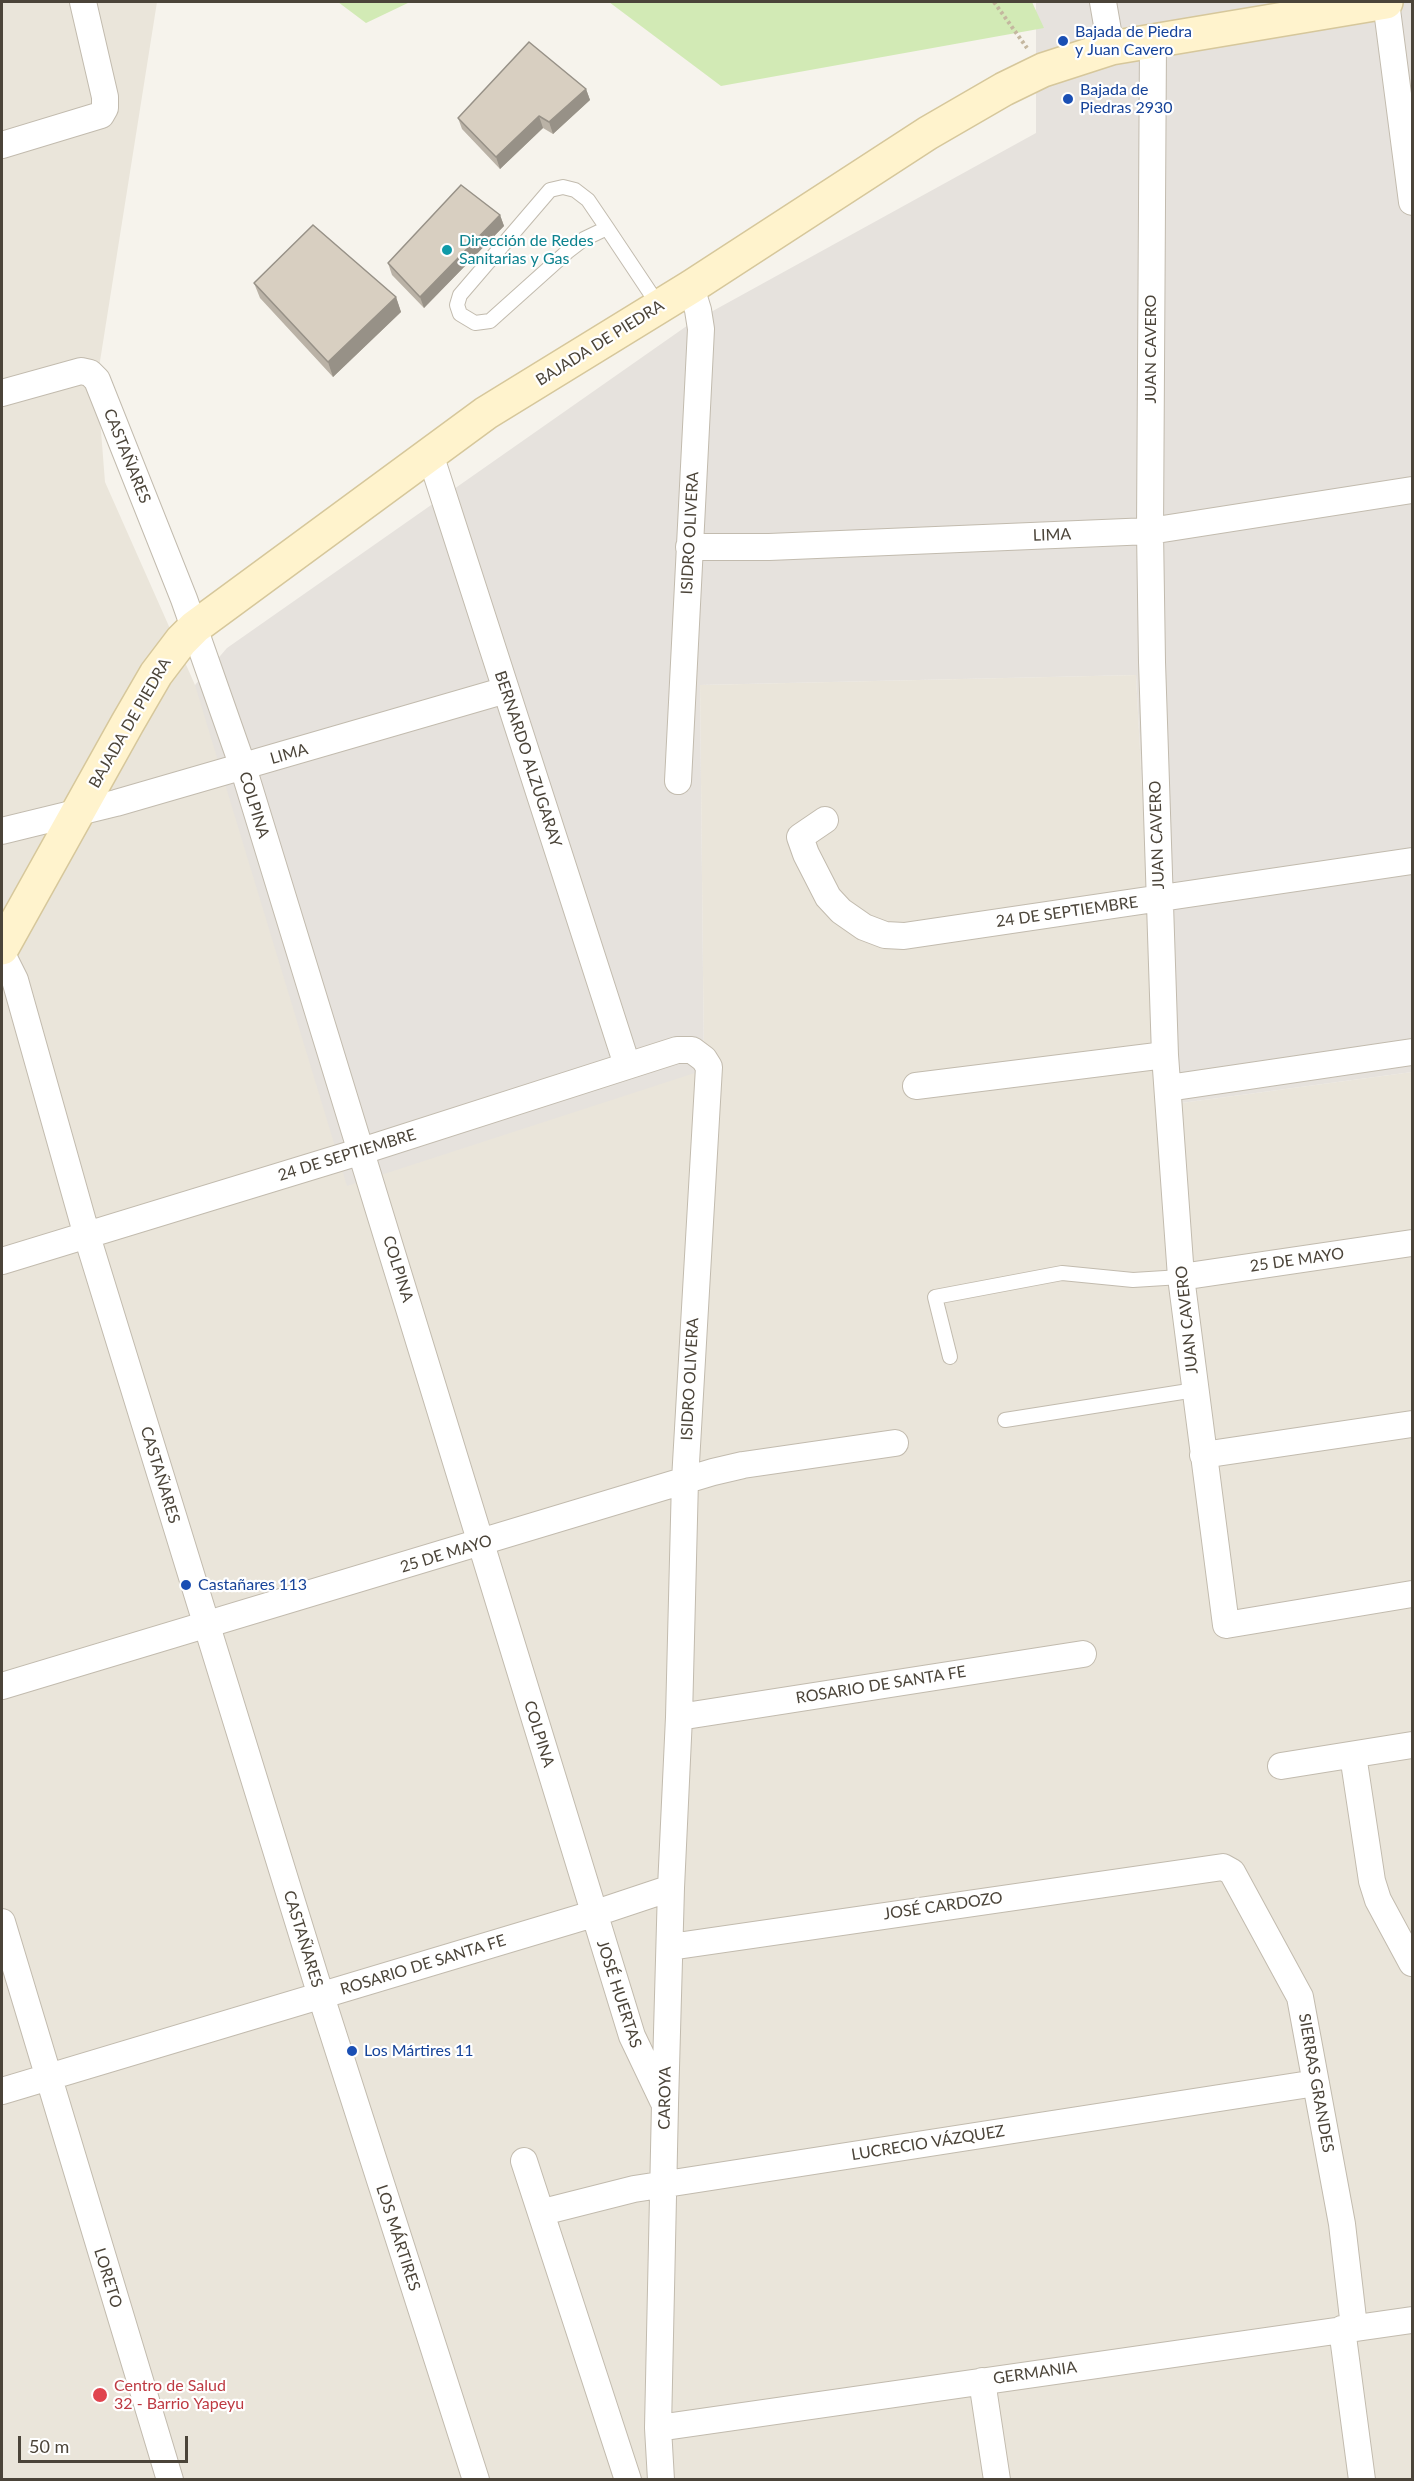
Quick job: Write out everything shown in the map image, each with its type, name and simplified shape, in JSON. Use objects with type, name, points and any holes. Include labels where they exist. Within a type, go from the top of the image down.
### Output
[{"type":"main road","name":"BAJADA DE PIEDRA","points":[[2,948],[156,674],[181,641],[195,627],[486,413],[659,306],[928,133],[1043,70],[1111,48],[1386,2]]},
{"type":"street","points":[[2,145],[101,115],[105,108],[105,97],[83,2]]},
{"type":"street","points":[[1103,2],[1111,48]]},
{"type":"street","points":[[1386,2],[1413,202]]},
{"type":"street","name":"JUAN CAVERO","points":[[1153,42],[1150,531],[1165,1055],[1181,1277],[1226,1625],[1413,1594]]},
{"type":"street","name":"ISIDRO OLIVERA","points":[[678,781],[701,328],[690,286]]},
{"type":"street","name":"CASTAÑARES","points":[[2,393],[81,371],[90,373],[97,380],[195,627]]},
{"type":"street","name":"BERNARDO ALZUGARAY","points":[[430,454],[627,1065]]},
{"type":"street","name":"LIMA","points":[[689,547],[769,547],[1150,531],[1413,490]]},
{"type":"street","name":"COLPINA","points":[[195,627],[243,767],[362,1151],[593,1914]]},
{"type":"street","name":"LIMA","points":[[2,831],[243,767],[506,690]]},
{"type":"street","name":"24 DE SEPTIEMBRE","points":[[825,820],[800,837],[828,897],[841,911],[864,927],[885,935],[904,936],[1413,861]]},
{"type":"street","name":"CASTAÑARES","points":[[2,954],[15,980],[87,1236],[321,1996]]},
{"type":"street","name":"24 DE SEPTIEMBRE","points":[[2,1261],[362,1151],[627,1065],[678,1050],[692,1050]]},
{"type":"street","name":"ISIDRO OLIVERA","points":[[679,1717],[684,1480],[709,1067],[704,1059],[692,1050]]},
{"type":"street","points":[[1168,1088],[1413,1052]]},
{"type":"street","points":[[916,1086],[1165,1055]]},
{"type":"street","name":"25 DE MAYO","points":[[1181,1277],[1413,1243]]},
{"type":"street","points":[[1203,1455],[1413,1424]]},
{"type":"street","name":"25 DE MAYO","points":[[2,1686],[482,1543],[684,1480],[743,1465],[895,1443]]},
{"type":"street","name":"ROSARIO DE SANTA FE","points":[[679,1717],[1083,1654]]},
{"type":"street","name":"CAROYA","points":[[661,2480],[658,2428],[665,2104],[671,1888],[679,1717]]},
{"type":"street","points":[[1281,1766],[1413,1746]]},
{"type":"street","points":[[1353,1755],[1372,1881],[1378,1900],[1413,1963]]},
{"type":"street","name":"JOSÉ CARDOZO","points":[[670,1947],[1216,1866]]},
{"type":"street","name":"SIERRAS GRANDES","points":[[1216,1866],[1232,1872],[1293,1981],[1303,2011],[1342,2224],[1348,2328],[1362,2480]]},
{"type":"street","name":"ROSARIO DE SANTA FE","points":[[2,2091],[593,1914],[671,1888]]},
{"type":"street","name":"JOSÉ HUERTAS","points":[[593,1914],[632,2036],[665,2104]]},
{"type":"street","name":"LORETO","points":[[2,1922],[170,2480]]},
{"type":"street","name":"LOS MÁRTIRES","points":[[321,1996],[476,2480]]},
{"type":"street","name":"LUCRECIO VÁZQUEZ","points":[[543,2212],[634,2189],[1316,2083]]},
{"type":"street","points":[[524,2161],[543,2212],[628,2480]]},
{"type":"street","name":"GERMANIA","points":[[658,2428],[1413,2320]]},
{"type":"street","points":[[982,2381],[997,2480]]},
{"type":"lane","points":[[607,228],[584,239],[567,252],[490,321],[475,323],[460,314],[457,305],[460,295],[550,190],[563,187],[575,190],[588,200],[607,228],[659,306]]},
{"type":"lane","points":[[950,1357],[935,1297],[1062,1273],[1133,1280],[1181,1277]]},
{"type":"lane","points":[[1005,1420],[1195,1390]]},
{"type":"path","points":[[994,2],[1043,70]]},
{"type":"shaded area","points":[[2,2],[157,2],[97,380],[105,482],[195,685],[704,1069],[700,685],[1136,675],[1159,1106],[1412,1072],[1412,2479],[2,2480]]},
{"type":"shaded area","points":[[1036,2],[1412,2],[1412,1072],[1159,1106],[1136,675],[700,685],[704,1070],[347,1186],[195,685],[227,648],[691,323],[1036,133]]},
{"type":"green space","points":[[338,2],[410,2],[366,23]]},
{"type":"green space","points":[[609,2],[1032,2],[1044,28],[721,86]]},
{"type":"building","points":[[529,42],[586,89],[549,122],[539,116],[496,157],[458,118]]},
{"type":"building","name":"Dirección de Redes Sanitarias y Gas","points":[[461,185],[500,215],[420,297],[388,263]]},
{"type":"building","points":[[313,225],[396,297],[328,362],[254,283]]},
{"type":"place","name":"Bajada de Piedra y Juan Cavero","points":[[1063,41]]},
{"type":"place","name":"Bajada de Piedras 2930","points":[[1068,99]]},
{"type":"place","name":"Dirección de Redes Sanitarias y Gas","points":[[447,250]]},
{"type":"place","name":"Castañares 113","points":[[186,1585]]},
{"type":"place","name":"Los Mártires 11","points":[[352,2051]]},
{"type":"place","name":"Centro de Salud 32 - Barrio Yapeyu","points":[[100,2395]]}]
